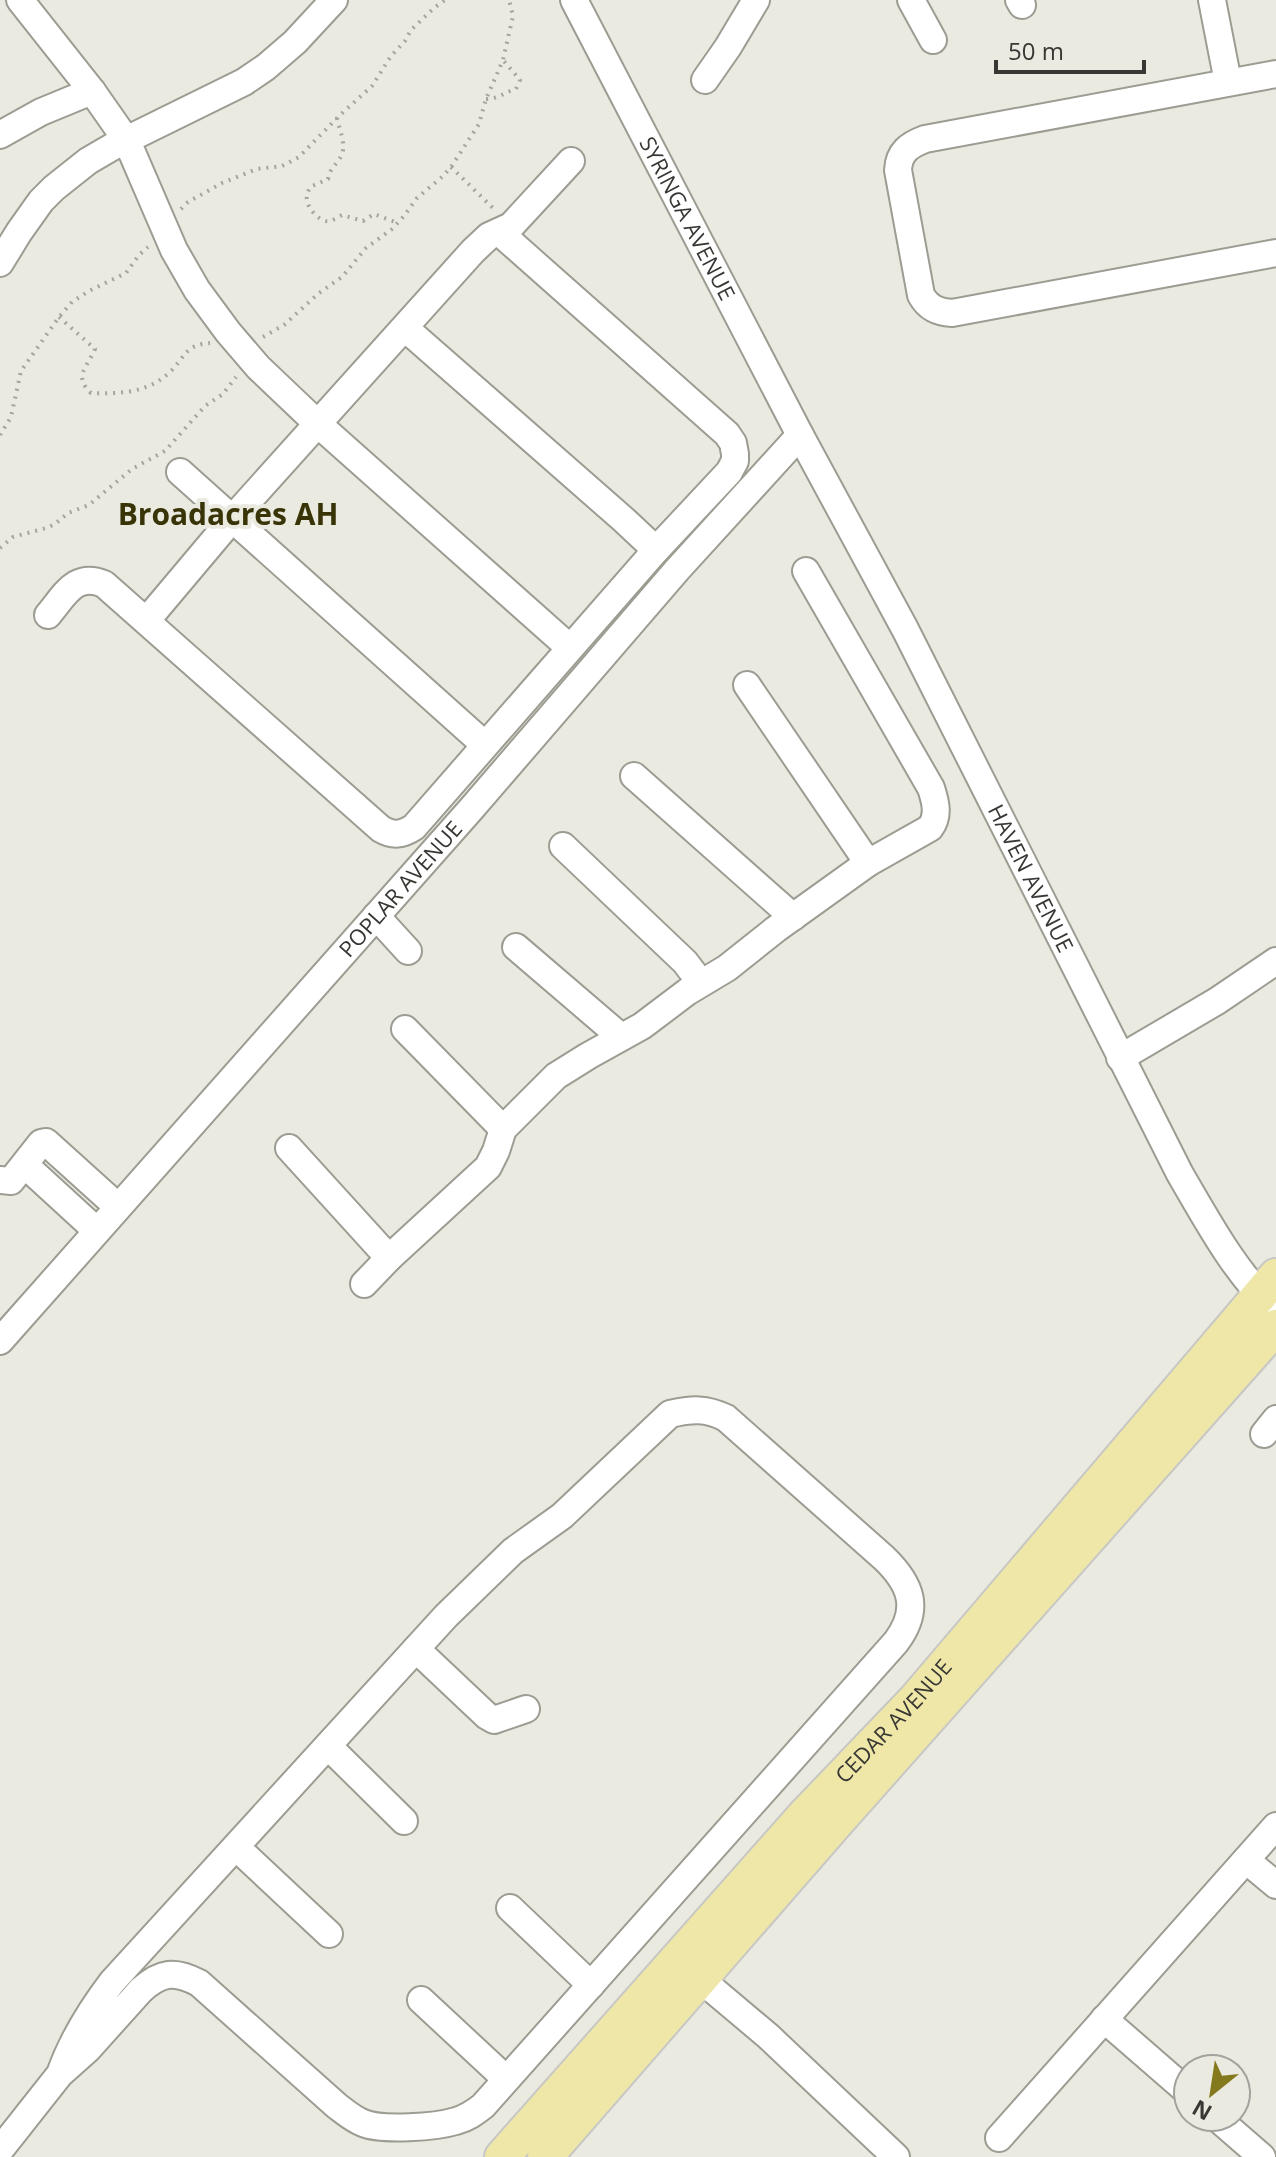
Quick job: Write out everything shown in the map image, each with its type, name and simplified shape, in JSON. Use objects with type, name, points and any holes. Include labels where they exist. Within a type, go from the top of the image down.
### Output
[{"type":"main road","name":"CEDAR AVENUE","points":[[1015,1602],[1270,1295]]},
{"type":"main road","name":"CEDAR AVENUE","points":[[502,2157],[688,1969],[1015,1602],[1276,1327]]},
{"type":"main road","name":"CEDAR AVENUE","points":[[545,2157],[688,1969]]},
{"type":"street","points":[[0,263],[47,195],[88,161],[244,82],[295,42],[334,0]]},
{"type":"street","name":"SYRINGA AVENUE","points":[[574,0],[800,435]]},
{"type":"street","points":[[705,80],[756,0]]},
{"type":"street","points":[[911,0],[933,40]]},
{"type":"street","points":[[1212,0],[1228,82]]},
{"type":"street","points":[[24,1],[127,141],[164,231],[197,290],[228,332],[250,358],[318,424],[570,648]]},
{"type":"street","points":[[1276,74],[925,139],[906,148],[898,162],[921,295],[936,311],[952,313],[1276,253]]},
{"type":"street","points":[[0,135],[41,112],[92,91]]},
{"type":"street","points":[[147,620],[232,519],[473,251],[489,236],[511,226],[571,161]]},
{"type":"street","points":[[48,615],[80,581],[87,579],[104,584],[388,833],[400,834],[414,827],[656,550],[729,472],[735,461],[733,443],[712,419],[499,232]]},
{"type":"street","points":[[405,328],[656,550]]},
{"type":"street","name":"POPLAR AVENUE","points":[[0,1341],[677,570],[800,435]]},
{"type":"street","name":"HAVEN AVENUE","points":[[800,435],[905,629],[1193,1197],[1244,1277],[1270,1295]]},
{"type":"street","points":[[180,472],[485,745]]},
{"type":"street","points":[[364,1284],[488,1167],[503,1129],[556,1076],[642,1026],[727,968],[868,863],[930,828],[935,821],[936,801],[931,788],[806,571]]},
{"type":"street","points":[[747,685],[868,863]]},
{"type":"street","points":[[634,776],[793,917]]},
{"type":"street","points":[[563,846],[685,962],[701,983]]},
{"type":"street","points":[[376,916],[408,951]]},
{"type":"street","points":[[516,947],[621,1037]]},
{"type":"street","points":[[1120,1058],[1217,1001],[1276,961]]},
{"type":"street","points":[[405,1029],[503,1129]]},
{"type":"street","points":[[0,1180],[11,1181],[41,1143],[46,1142],[118,1207]]},
{"type":"street","points":[[289,1148],[389,1258]]},
{"type":"street","points":[[25,1165],[97,1231]]},
{"type":"street","points":[[0,2150],[60,2074],[88,2049],[141,1990],[151,1981],[171,1974],[184,1975],[199,1983],[337,2106],[363,2123],[388,2127],[452,2123],[473,2114],[896,1642],[909,1615],[907,1585],[884,1558],[726,1418],[707,1410],[694,1409],[670,1414],[562,1516],[513,1551],[446,1616],[103,1994],[77,2034],[60,2074]]},
{"type":"street","points":[[416,1649],[494,1720],[526,1709]]},
{"type":"street","points":[[328,1746],[404,1821]]},
{"type":"street","points":[[999,2138],[1276,1826]]},
{"type":"street","points":[[236,1847],[329,1934]]},
{"type":"street","points":[[1246,1860],[1276,1885]]},
{"type":"street","points":[[510,1908],[591,1985]]},
{"type":"street","points":[[688,1969],[768,2036],[896,2157]]},
{"type":"street","points":[[421,2000],[506,2079]]},
{"type":"street","points":[[1104,2019],[1172,2078]]},
{"type":"street","points":[[1234,2133],[1262,2157]]},
{"type":"path","points":[[0,435],[11,417],[21,371],[72,302],[126,273],[139,255],[164,231],[170,216],[188,202],[222,183],[257,169],[282,166],[299,157],[372,86],[411,30],[445,0]]},
{"type":"path","points":[[0,548],[13,537],[46,528],[68,513],[89,505],[132,469],[165,451],[205,406],[223,394],[264,335],[284,325],[342,277],[366,248],[398,223],[417,198],[442,177],[479,124],[507,46],[513,16],[509,0]]},
{"type":"path","points":[[486,99],[494,99],[516,89],[519,84],[520,80],[503,60]]},
{"type":"path","points":[[337,118],[342,156],[331,167],[328,179],[310,187],[307,204],[324,221],[342,215],[363,221],[374,214],[398,223]]},
{"type":"path","points":[[451,167],[496,210],[499,232]]},
{"type":"path","points":[[59,317],[95,349],[81,373],[84,387],[91,393],[137,392],[168,374],[190,348],[199,343],[221,341],[228,332]]},
{"type":"district","name":"Broadacres AH","points":[[228,515]]}]
